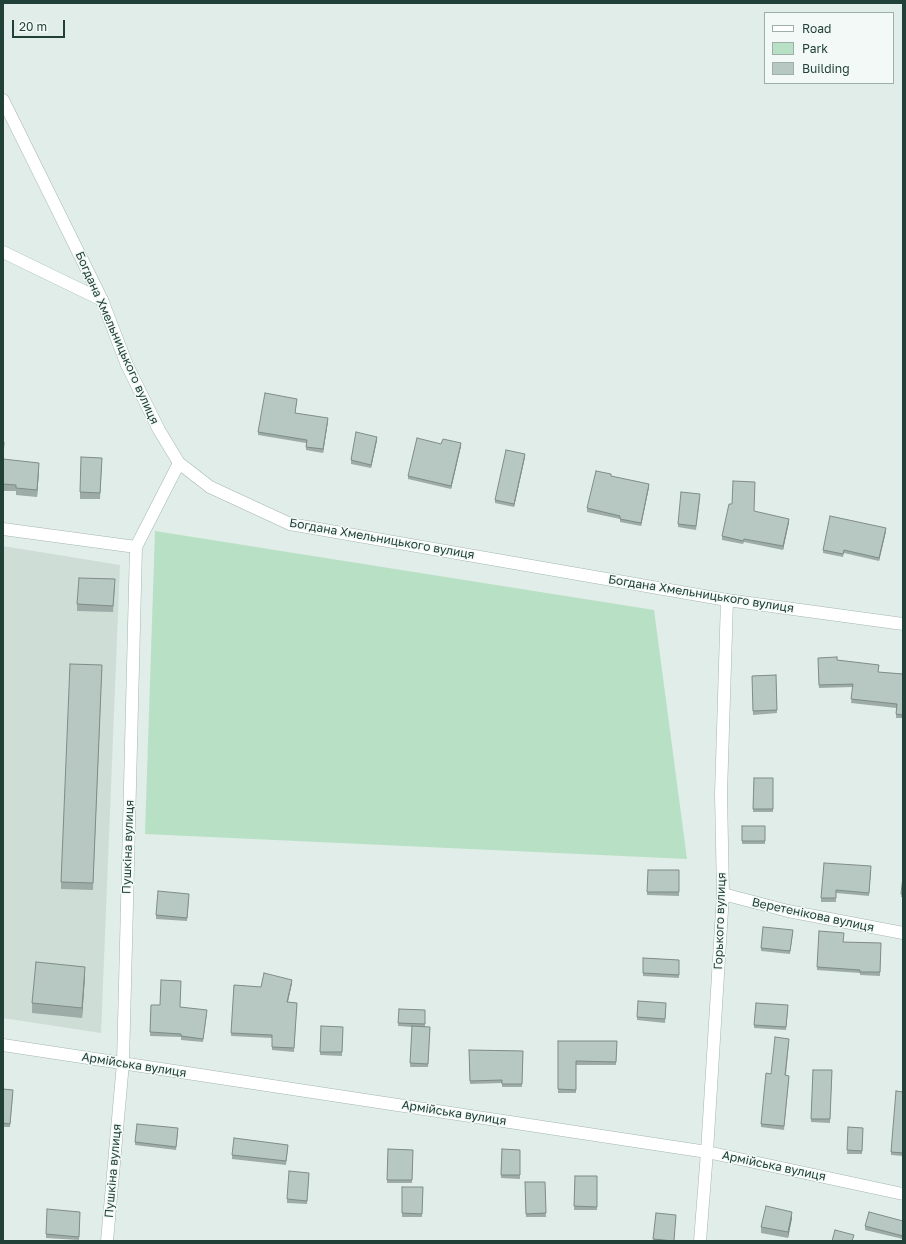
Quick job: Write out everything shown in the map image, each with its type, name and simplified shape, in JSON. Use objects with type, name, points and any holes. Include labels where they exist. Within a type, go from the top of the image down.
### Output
[{"type":"street","name":"Богдана Хмельницького вулиця","points":[[3,100],[102,300],[127,365],[159,430],[179,463],[210,487],[290,524],[727,600],[903,624]]},
{"type":"street","points":[[3,252],[102,300]]},
{"type":"street","name":"Пушкіна вулиця","points":[[107,1241],[123,1063],[136,547],[179,463]]},
{"type":"street","points":[[3,529],[136,547]]},
{"type":"street","name":"Горького вулиця","points":[[700,1241],[707,1152],[722,894],[720,794],[727,600]]},
{"type":"street","name":"Веретенікова вулиця","points":[[722,894],[788,912],[903,933]]},
{"type":"street","name":"Армійська вулиця","points":[[3,1045],[707,1152],[903,1194]]},
{"type":"shaded area","points":[[3,546],[120,565],[101,1033],[3,1018]]},
{"type":"green space","points":[[155,531],[654,610],[687,859],[145,834]]},
{"type":"building","points":[[265,393],[297,399],[295,413],[328,418],[323,449],[306,447],[307,440],[258,432]]},
{"type":"building","points":[[356,432],[377,437],[371,465],[351,460]]},
{"type":"building","points":[[417,438],[441,444],[443,439],[461,443],[451,486],[408,476]]},
{"type":"building","points":[[506,450],[525,454],[514,504],[495,500]]},
{"type":"building","points":[[81,457],[102,458],[100,493],[80,492]]},
{"type":"building","points":[[3,459],[39,463],[37,490],[16,488],[16,485],[3,484]]},
{"type":"building","points":[[596,471],[611,474],[611,476],[649,484],[641,523],[620,519],[620,516],[587,508]]},
{"type":"building","points":[[733,481],[755,482],[754,511],[789,519],[783,546],[744,539],[743,541],[722,536],[729,504],[732,504]]},
{"type":"building","points":[[681,492],[700,494],[696,526],[678,524]]},
{"type":"building","points":[[830,516],[886,528],[879,558],[844,550],[843,554],[823,550]]},
{"type":"building","points":[[79,578],[115,579],[113,606],[77,604]]},
{"type":"building","points":[[837,657],[837,660],[879,665],[878,672],[903,674],[903,715],[896,714],[897,704],[851,699],[853,684],[819,685],[818,658]]},
{"type":"building","points":[[70,664],[102,665],[93,883],[61,882]]},
{"type":"building","points":[[776,675],[777,710],[753,711],[752,676]]},
{"type":"building","points":[[754,778],[773,778],[773,809],[753,809]]},
{"type":"building","points":[[742,826],[765,826],[765,841],[742,841]]},
{"type":"building","points":[[824,863],[871,866],[869,893],[836,890],[836,898],[821,898]]},
{"type":"building","points":[[648,870],[679,870],[679,892],[647,892]]},
{"type":"building","points":[[903,876],[903,894],[901,894]]},
{"type":"building","points":[[158,891],[189,894],[187,918],[156,915]]},
{"type":"building","points":[[763,927],[793,930],[790,951],[761,948]]},
{"type":"building","points":[[819,931],[844,933],[843,942],[881,943],[880,972],[860,972],[860,970],[817,967]]},
{"type":"building","points":[[643,958],[679,960],[679,975],[643,973]]},
{"type":"building","points":[[36,962],[85,967],[82,1008],[32,1003]]},
{"type":"building","points":[[264,973],[292,980],[287,1002],[297,1003],[294,1048],[272,1047],[272,1035],[231,1033],[234,985],[261,987]]},
{"type":"building","points":[[161,980],[181,981],[180,1007],[207,1010],[203,1039],[181,1036],[181,1034],[150,1032],[151,1005],[160,1005]]},
{"type":"building","points":[[638,1001],[666,1003],[665,1019],[637,1017]]},
{"type":"building","points":[[756,1003],[788,1005],[786,1027],[754,1025]]},
{"type":"building","points":[[399,1009],[425,1010],[425,1024],[398,1023]]},
{"type":"building","points":[[321,1026],[343,1027],[342,1052],[320,1052]]},
{"type":"building","points":[[412,1026],[430,1027],[428,1064],[410,1063]]},
{"type":"building","points":[[775,1037],[789,1039],[785,1075],[789,1076],[784,1126],[761,1124],[766,1073],[771,1074]]},
{"type":"building","points":[[558,1041],[617,1041],[616,1062],[576,1061],[576,1090],[558,1089]]},
{"type":"building","points":[[469,1050],[523,1051],[522,1084],[502,1084],[502,1080],[470,1081]]},
{"type":"building","points":[[813,1070],[832,1070],[830,1119],[811,1119]]},
{"type":"building","points":[[3,1089],[13,1090],[10,1124],[3,1123]]},
{"type":"building","points":[[896,1091],[903,1092],[903,1153],[891,1152]]},
{"type":"building","points":[[137,1124],[178,1128],[176,1147],[135,1142]]},
{"type":"building","points":[[848,1127],[863,1128],[862,1151],[847,1150]]},
{"type":"building","points":[[234,1138],[288,1145],[286,1161],[232,1155]]},
{"type":"building","points":[[388,1149],[413,1150],[412,1180],[387,1180]]},
{"type":"building","points":[[502,1149],[520,1150],[520,1175],[501,1175]]},
{"type":"building","points":[[289,1171],[309,1173],[307,1201],[287,1199]]},
{"type":"building","points":[[575,1176],[597,1176],[597,1207],[574,1206]]},
{"type":"building","points":[[525,1182],[545,1182],[546,1213],[526,1214]]},
{"type":"building","points":[[402,1187],[423,1187],[422,1214],[402,1213]]},
{"type":"building","points":[[766,1206],[792,1212],[788,1232],[761,1227]]},
{"type":"building","points":[[47,1209],[80,1212],[79,1237],[46,1234]]},
{"type":"building","points":[[869,1212],[903,1221],[903,1236],[865,1226]]},
{"type":"building","points":[[656,1213],[676,1215],[674,1241],[653,1239]]},
{"type":"building","points":[[835,1230],[854,1235],[852,1241],[832,1241]]}]
